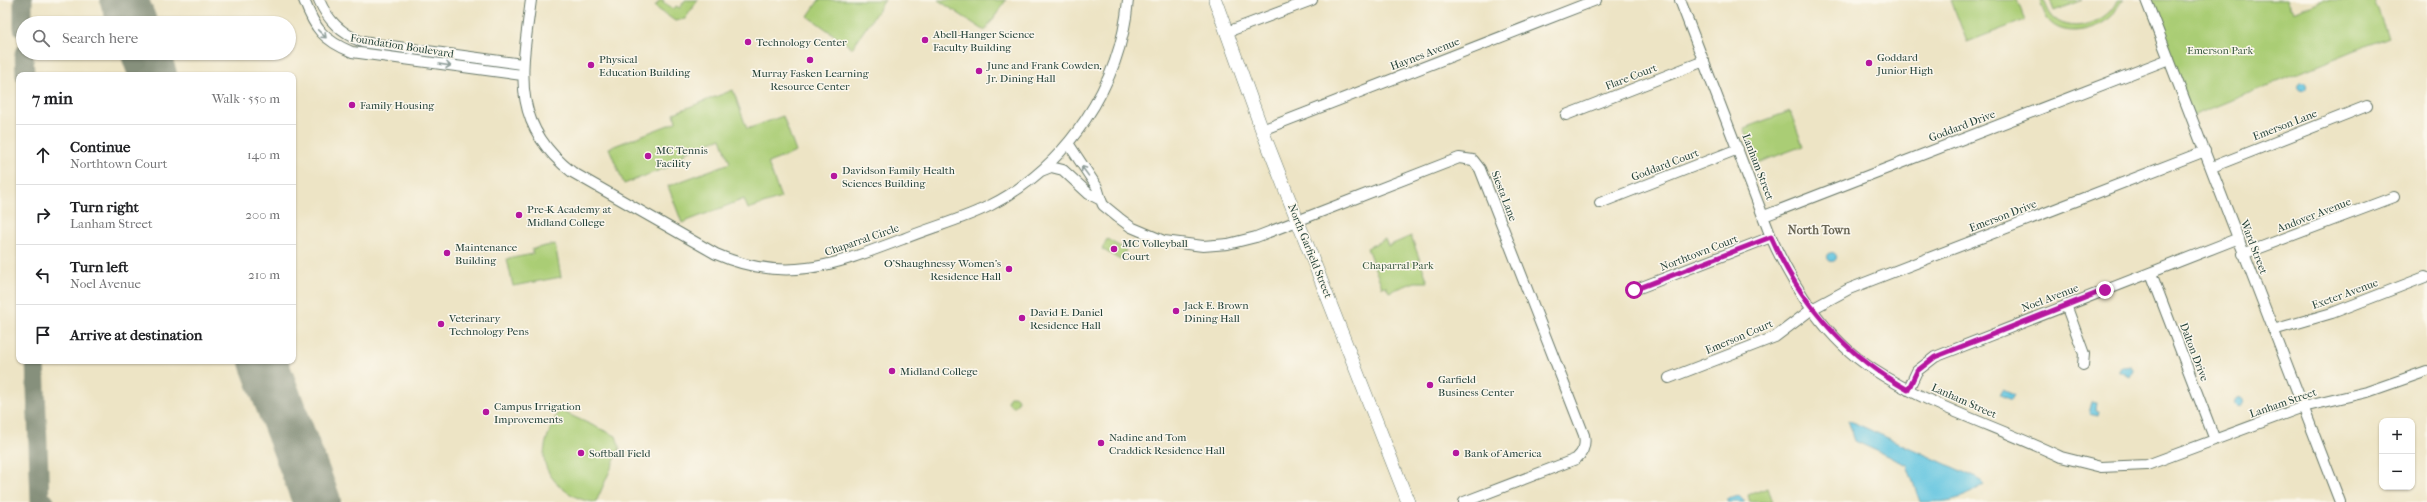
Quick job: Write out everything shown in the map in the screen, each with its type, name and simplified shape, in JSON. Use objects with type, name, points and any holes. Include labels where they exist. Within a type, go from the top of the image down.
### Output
[{"type":"main road","name":"North Garfield Street","points":[[1214,0],[1262,130],[1408,502]]},
{"type":"street","name":"Foundation Boulevard","points":[[304,0],[319,32],[335,45],[352,52],[522,75]]},
{"type":"street","name":"Foundation Boulevard","points":[[319,0],[330,22],[347,35],[362,42],[522,64]]},
{"type":"street","name":"Chaparral Circle","points":[[531,0],[522,64],[522,75],[527,111],[543,144],[567,169],[688,240],[735,262],[780,270],[805,269],[834,264],[990,206],[1026,183],[1041,171],[1078,132],[1100,94],[1114,66],[1124,36],[1128,0]]},
{"type":"street","points":[[1227,32],[1312,0]]},
{"type":"street","name":"Haynes Avenue","points":[[1262,130],[1596,0]]},
{"type":"street","name":"Lanham Street","points":[[1680,0],[1771,237],[1786,267],[1812,309],[1834,335],[1873,370],[1908,390],[2061,458],[2093,466],[2117,468],[2148,465],[2303,407],[2379,388],[2427,371]]},
{"type":"street","name":"Ward Street","points":[[2146,0],[2212,167],[2239,238],[2243,254],[2340,502]]},
{"type":"street","name":"Goddard Drive","points":[[1764,216],[2169,59]]},
{"type":"street","name":"Flare Court","points":[[1566,115],[1704,61]]},
{"type":"street","name":"Emerson Lane","points":[[2212,167],[2367,106]]},
{"type":"street","name":"Siesta Lane","points":[[1068,143],[1097,187],[1103,205],[1131,227],[1164,241],[1184,245],[1203,246],[1238,242],[1459,158],[1473,160],[1480,169],[1585,443],[1582,453],[1576,458],[1464,502]]},
{"type":"street","name":"Goddard Court","points":[[1600,203],[1738,149]]},
{"type":"street","name":"Emerson Drive","points":[[1812,309],[1859,285],[2205,151]]},
{"type":"street","name":"Siesta Lane","points":[[1041,171],[1051,167],[1063,170],[1089,194],[1101,200]]},
{"type":"street","name":"Andover Avenue","points":[[2243,254],[2394,197]]},
{"type":"street","name":"Northtown Court","points":[[1634,290],[1771,237]]},
{"type":"street","name":"Noel Avenue","points":[[1908,390],[1917,371],[1931,359],[2239,238]]},
{"type":"street","name":"Dalton Drive","points":[[2151,273],[2215,440]]},
{"type":"street","name":"Exeter Avenue","points":[[2273,330],[2332,313],[2425,277]]},
{"type":"street","points":[[2066,305],[2084,354],[2083,365]]},
{"type":"street","name":"Emerson Court","points":[[1669,378],[1775,337],[1812,309]]},
{"type":"green space","points":[[660,0],[664,0],[663,2],[674,9],[676,6],[680,8],[685,0],[698,0],[685,19],[675,21],[655,7]]},
{"type":"green space","points":[[819,0],[885,0],[852,48],[808,16]]},
{"type":"green space","points":[[938,0],[1006,0],[985,31]]},
{"type":"green space","points":[[1951,0],[2017,0],[2025,20],[1967,42]]},
{"type":"green space","points":[[2040,0],[2044,0],[2050,13],[2055,19],[2071,25],[2080,25],[2099,20],[2113,8],[2117,0],[2124,0],[2111,17],[2105,22],[2088,29],[2071,31],[2054,26],[2048,20]]},
{"type":"green space","points":[[2050,0],[2082,0],[2054,11]]},
{"type":"green space","name":"Emerson Park","points":[[2146,0],[2287,0],[2293,12],[2323,0],[2374,0],[2388,37],[2192,116]]},
{"type":"green space","name":"MC Tennis Facility","points":[[733,90],[747,129],[783,116],[796,152],[768,163],[781,198],[748,209],[744,199],[682,223],[668,186],[730,163],[721,138],[683,153],[686,160],[624,184],[609,148],[676,122],[674,113]]},
{"type":"green space","points":[[1790,111],[1803,146],[1757,163],[1744,128]]},
{"type":"green space","name":"Chaparral Park","points":[[1411,236],[1428,282],[1415,282],[1389,292],[1386,286],[1382,287],[1367,248],[1385,239],[1388,246]]},
{"type":"green space","name":"MC Volleyball Court","points":[[1107,239],[1126,250],[1120,260],[1102,249]]},
{"type":"green space","points":[[555,244],[561,277],[513,286],[507,259],[533,254],[532,249]]},
{"type":"green space","points":[[1011,396],[1015,396],[1017,397],[1017,405],[1011,406],[1008,403],[1008,399]]},
{"type":"green space","name":"Softball Field","points":[[559,410],[616,436],[620,448],[596,502],[587,501],[570,494],[549,474],[544,457],[544,451],[549,433]]},
{"type":"green space","points":[[1768,488],[1773,502],[1750,502],[1748,495]]},
{"type":"water","points":[[2303,81],[2308,86],[2303,91],[2298,86]]},
{"type":"water","points":[[1832,252],[1837,257],[1832,262],[1827,257]]},
{"type":"water","points":[[2130,366],[2133,371],[2130,377],[2119,371],[2121,367]]},
{"type":"water","points":[[2003,390],[2014,395],[2011,400],[2000,395]]},
{"type":"water","points":[[2237,398],[2241,398],[2243,402],[2241,406],[2237,406],[2235,404],[2235,400]]},
{"type":"water","points":[[2092,402],[2097,403],[2096,410],[2099,411],[2098,415],[2089,413]]},
{"type":"water","points":[[1848,420],[1979,479],[1984,484],[1968,494],[1954,499],[1939,502],[1920,502],[1907,465],[1855,441]]},
{"type":"water","points":[[1739,496],[1745,502],[1727,502],[1727,499]]},
{"type":"taxiway","points":[[23,0],[23,16]]},
{"type":"taxiway","points":[[24,60],[25,72]]},
{"type":"taxiway","points":[[35,364],[40,500],[45,502]]},
{"type":"taxiway","points":[[303,502],[308,492],[309,480]]},
{"type":"runway","points":[[124,0],[130,16]]},
{"type":"runway","points":[[148,60],[152,72]]},
{"type":"runway","points":[[264,364],[317,502]]},
{"type":"place","name":"Abell-Hanger Science Faculty Building","points":[[925,40]]},
{"type":"place","name":"Technology Center","points":[[748,42]]},
{"type":"place","name":"Murray Fasken Learning Resource Center","points":[[810,60]]},
{"type":"place","name":"Goddard Junior High","points":[[1869,63]]},
{"type":"place","name":"Physical Education Building","points":[[591,65]]},
{"type":"place","name":"June and Frank Cowden, Jr. Dining Hall","points":[[979,71]]},
{"type":"place","name":"Family Housing","points":[[352,105]]},
{"type":"place","name":"MC Tennis Facility","points":[[648,156]]},
{"type":"place","name":"Davidson Family Health Sciences Building","points":[[834,176]]},
{"type":"place","name":"Pre-K Academy at Midland College","points":[[519,215]]},
{"type":"place","name":"MC Volleyball Court","points":[[1114,249]]},
{"type":"place","name":"Maintenance Building","points":[[447,253]]},
{"type":"place","name":"O’Shaughnessy Women's Residence Hall","points":[[1009,269]]},
{"type":"place","name":"Jack E. Brown Dining Hall","points":[[1176,311]]},
{"type":"place","name":"David E. Daniel Residence Hall","points":[[1022,318]]},
{"type":"place","name":"Veterinary Technology Pens","points":[[441,324]]},
{"type":"place","name":"Midland College","points":[[892,371]]},
{"type":"place","name":"Garfield Business Center","points":[[1430,385]]},
{"type":"place","name":"Campus Irrigation Improvements","points":[[486,412]]},
{"type":"place","name":"Nadine and Tom Craddick Residence Hall","points":[[1101,443]]},
{"type":"place","name":"Softball Field","points":[[581,453]]},
{"type":"place","name":"Bank of America","points":[[1456,453]]},
{"type":"district","name":"North Town","points":[[1819,230]]},
{"type":"route","points":[[1634,290],[1771,237],[1782,261],[1802,295],[1840,342],[1873,370],[1908,390],[1917,371],[1927,361],[2105,290]]}]
